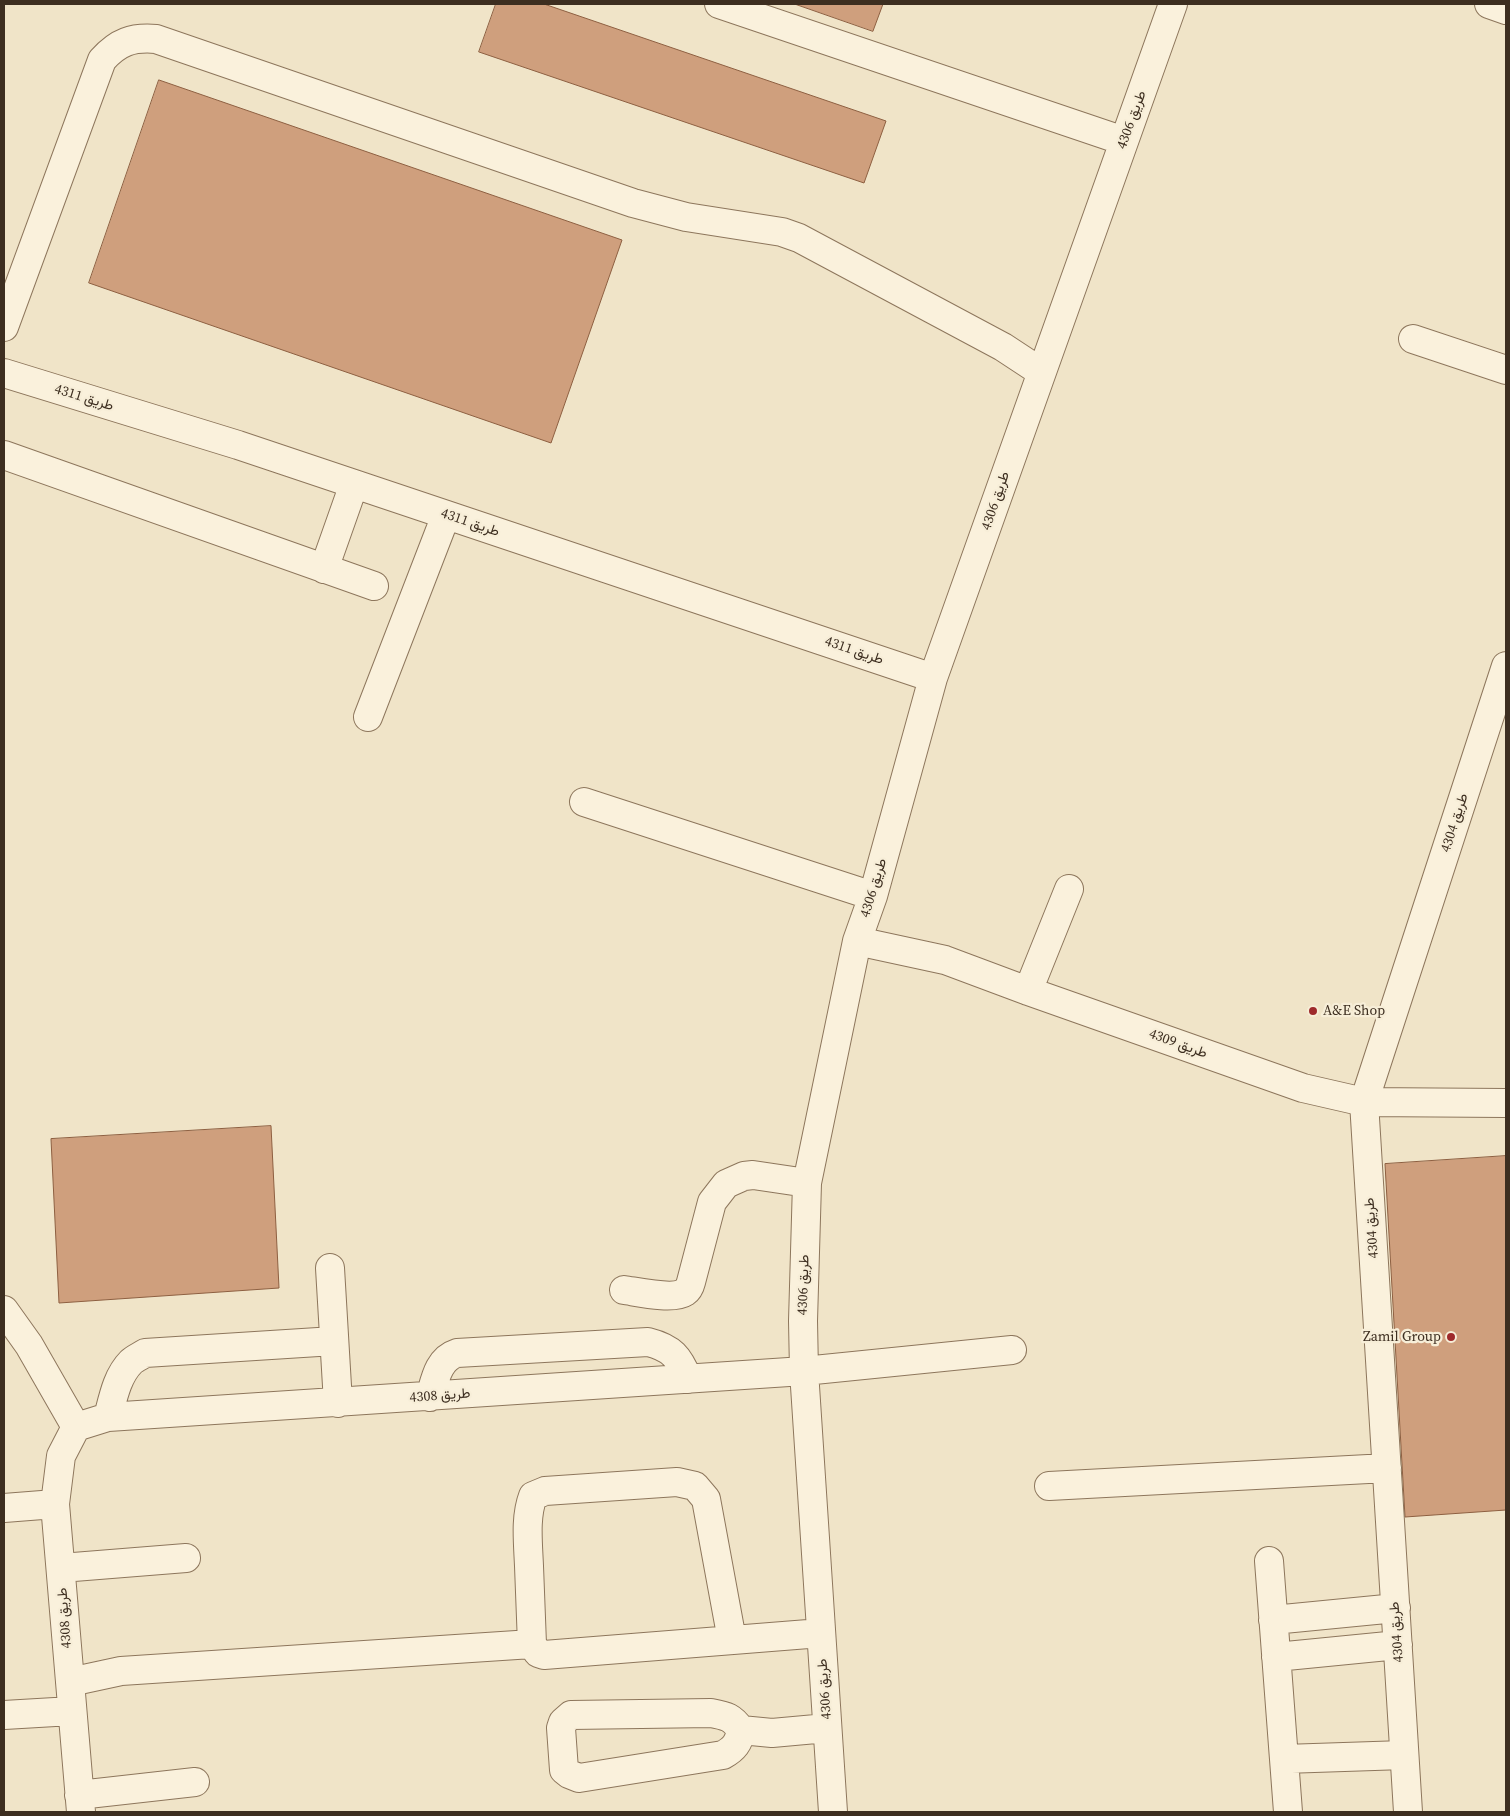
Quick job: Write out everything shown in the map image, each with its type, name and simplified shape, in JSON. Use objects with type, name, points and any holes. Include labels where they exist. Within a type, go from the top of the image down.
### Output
[{"type":"street","points":[[720,4],[1124,141]]},
{"type":"street","name":"طريق 4306","points":[[833,1812],[804,1371],[803,1321],[807,1183],[858,941],[933,678],[1173,4]]},
{"type":"street","points":[[4,327],[102,60],[112,49],[126,41],[141,38],[156,39],[633,203],[686,217],[790,234],[1003,346],[1042,372]]},
{"type":"street","points":[[1413,339],[1506,370]]},
{"type":"street","name":"طريق 4311","points":[[4,373],[238,445],[933,678]]},
{"type":"street","points":[[4,455],[374,586]]},
{"type":"street","points":[[324,569],[354,484]]},
{"type":"street","points":[[368,716],[446,515]]},
{"type":"street","name":"طريق 4304","points":[[1408,1812],[1364,1102],[1506,666]]},
{"type":"street","points":[[584,802],[872,896]]},
{"type":"street","points":[[1028,991],[1069,889]]},
{"type":"street","name":"طريق 4309","points":[[858,941],[945,960],[1302,1088],[1364,1102],[1506,1103]]},
{"type":"street","points":[[624,1290],[655,1295],[685,1292],[691,1282],[712,1202],[726,1184],[744,1176],[754,1175],[807,1183]]},
{"type":"street","points":[[330,1268],[338,1403]]},
{"type":"street","points":[[4,1310],[29,1344],[76,1427]]},
{"type":"street","points":[[108,1417],[114,1390],[122,1375],[132,1361],[145,1353],[334,1341]]},
{"type":"street","points":[[430,1397],[440,1368],[450,1356],[457,1353],[648,1342],[658,1344],[675,1354],[681,1362],[688,1379]]},
{"type":"street","name":"طريق 4308","points":[[80,1804],[55,1504],[61,1456],[76,1427],[108,1417],[804,1371],[1012,1350]]},
{"type":"street","points":[[1049,1486],[1387,1468]]},
{"type":"street","points":[[732,1640],[706,1499],[695,1486],[677,1482],[545,1491],[533,1496],[529,1506],[528,1517],[532,1644],[538,1653],[544,1655],[821,1633]]},
{"type":"street","points":[[4,1508],[55,1504]]},
{"type":"street","points":[[61,1568],[186,1558]]},
{"type":"street","points":[[1269,1561],[1288,1812]]},
{"type":"street","points":[[1273,1620],[1396,1608]]},
{"type":"street","points":[[70,1682],[121,1671],[532,1644]]},
{"type":"street","points":[[1276,1657],[1398,1645]]},
{"type":"street","points":[[4,1715],[72,1711]]},
{"type":"street","points":[[741,1730],[739,1740],[732,1750],[723,1755],[579,1778],[564,1770],[561,1728],[563,1722],[571,1715],[711,1713],[734,1720],[741,1730],[772,1733],[827,1728]]},
{"type":"street","points":[[1284,1759],[1404,1755]]},
{"type":"street","points":[[80,1804],[195,1782]]},
{"type":"building","points":[[496,4],[544,4],[886,121],[864,183],[479,52]]},
{"type":"building","points":[[795,4],[883,4],[873,31]]},
{"type":"building","points":[[159,80],[622,240],[551,443],[89,283]]},
{"type":"building","points":[[271,1126],[279,1288],[59,1303],[51,1139]]},
{"type":"building","name":"Zamil Group","points":[[1506,1156],[1506,1510],[1405,1517],[1385,1164]]},
{"type":"place","name":"A&E Shop","points":[[1313,1011]]},
{"type":"place","name":"Zamil Group","points":[[1451,1337]]}]
